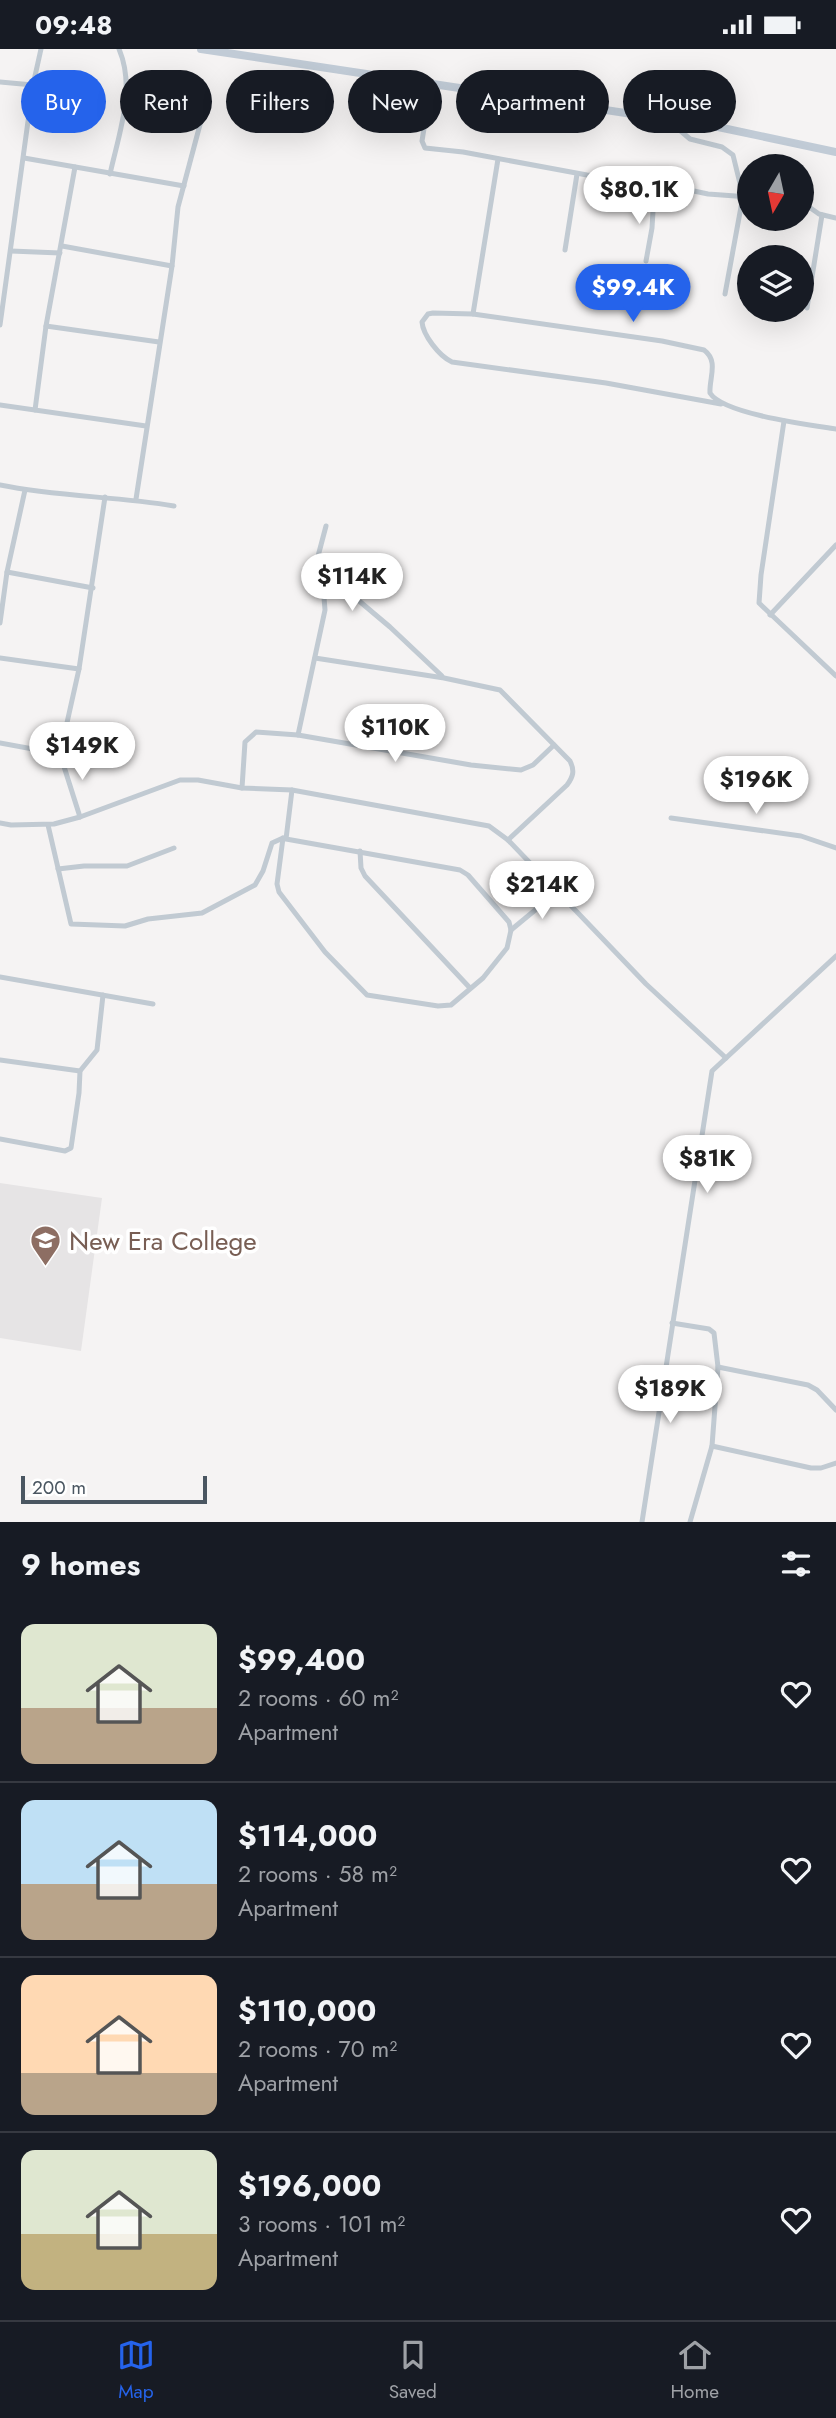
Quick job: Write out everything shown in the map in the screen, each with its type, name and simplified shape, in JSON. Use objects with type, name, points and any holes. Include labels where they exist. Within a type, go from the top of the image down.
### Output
[{"type":"street","points":[[36,70],[41,49]]},
{"type":"street","points":[[119,49],[125,70]]},
{"type":"street","points":[[201,49],[348,71]]},
{"type":"street","points":[[0,82],[21,84]]},
{"type":"street","points":[[442,86],[623,113]]},
{"type":"street","points":[[110,174],[120,129]]},
{"type":"street","points":[[736,131],[836,152]]},
{"type":"street","points":[[0,325],[27,133]]},
{"type":"street","points":[[136,499],[172,266],[177,214],[198,133]]},
{"type":"street","points":[[425,133],[423,147],[577,174],[661,184],[708,194],[737,196]]},
{"type":"street","points":[[683,133],[690,139],[730,151],[737,168]]},
{"type":"street","points":[[24,158],[184,185]]},
{"type":"street","points":[[473,314],[498,159]]},
{"type":"street","points":[[34,409],[75,167]]},
{"type":"street","points":[[565,250],[577,174]]},
{"type":"street","points":[[648,183],[654,194]]},
{"type":"street","points":[[646,261],[654,194],[661,184]]},
{"type":"street","points":[[814,210],[836,218]]},
{"type":"street","points":[[814,265],[822,215]]},
{"type":"street","points":[[725,294],[738,231]]},
{"type":"street","points":[[11,251],[61,250],[172,266]]},
{"type":"street","points":[[722,404],[710,393],[713,361],[704,350],[662,341],[473,314],[433,313],[428,314],[422,322],[425,333],[448,361],[617,385],[722,404],[784,421],[836,429]]},
{"type":"street","points":[[46,326],[159,342]]},
{"type":"street","points":[[0,405],[146,426]]},
{"type":"street","points":[[784,421],[759,603],[835,672]]},
{"type":"street","points":[[0,485],[80,497],[136,499],[174,506]]},
{"type":"street","points":[[0,623],[7,572],[25,490]]},
{"type":"street","points":[[80,817],[60,754],[79,669],[105,497]]},
{"type":"street","points":[[326,526],[317,563],[444,678]]},
{"type":"street","points":[[770,615],[836,545]]},
{"type":"street","points":[[7,572],[93,588]]},
{"type":"street","points":[[298,735],[325,610],[323,585],[334,581]]},
{"type":"street","points":[[0,658],[79,669]]},
{"type":"street","points":[[315,658],[444,678],[500,690],[570,761],[573,768],[567,785],[508,840]]},
{"type":"street","points":[[242,788],[247,738],[256,732],[298,735],[471,765],[521,770],[533,765],[554,744]]},
{"type":"street","points":[[0,743],[60,754]]},
{"type":"street","points":[[0,823],[48,825],[80,817],[180,780],[198,780],[242,788],[292,790],[489,826],[508,840],[646,984],[726,1058]]},
{"type":"street","points":[[292,790],[277,884],[283,898],[325,952],[370,996],[444,1007],[451,1005],[482,978],[507,948],[511,930],[557,892]]},
{"type":"street","points":[[671,818],[801,836],[836,848]]},
{"type":"street","points":[[48,825],[71,924],[125,926],[148,919],[202,913],[246,891],[260,880],[273,842],[284,838],[460,870],[468,875],[503,914],[511,930]]},
{"type":"street","points":[[58,869],[90,865],[127,866],[174,848]]},
{"type":"street","points":[[359,851],[365,876],[470,988]]},
{"type":"street","points":[[642,1522],[712,1071],[836,956]]},
{"type":"street","points":[[0,977],[153,1004]]},
{"type":"street","points":[[0,1139],[65,1151],[69,1149],[74,1133],[80,1071],[97,1049],[103,995]]},
{"type":"street","points":[[0,1060],[80,1071]]},
{"type":"street","points":[[672,1323],[709,1329],[714,1333],[718,1367],[712,1445],[690,1522]]},
{"type":"street","points":[[718,1367],[808,1385],[817,1390],[836,1410]]},
{"type":"street","points":[[712,1445],[811,1468],[836,1463]]},
{"type":"shaded area","name":"New Era College","points":[[0,1183],[102,1198],[81,1351],[0,1338]]},
{"type":"place","name":"New Era College","points":[[46,1268]]}]
